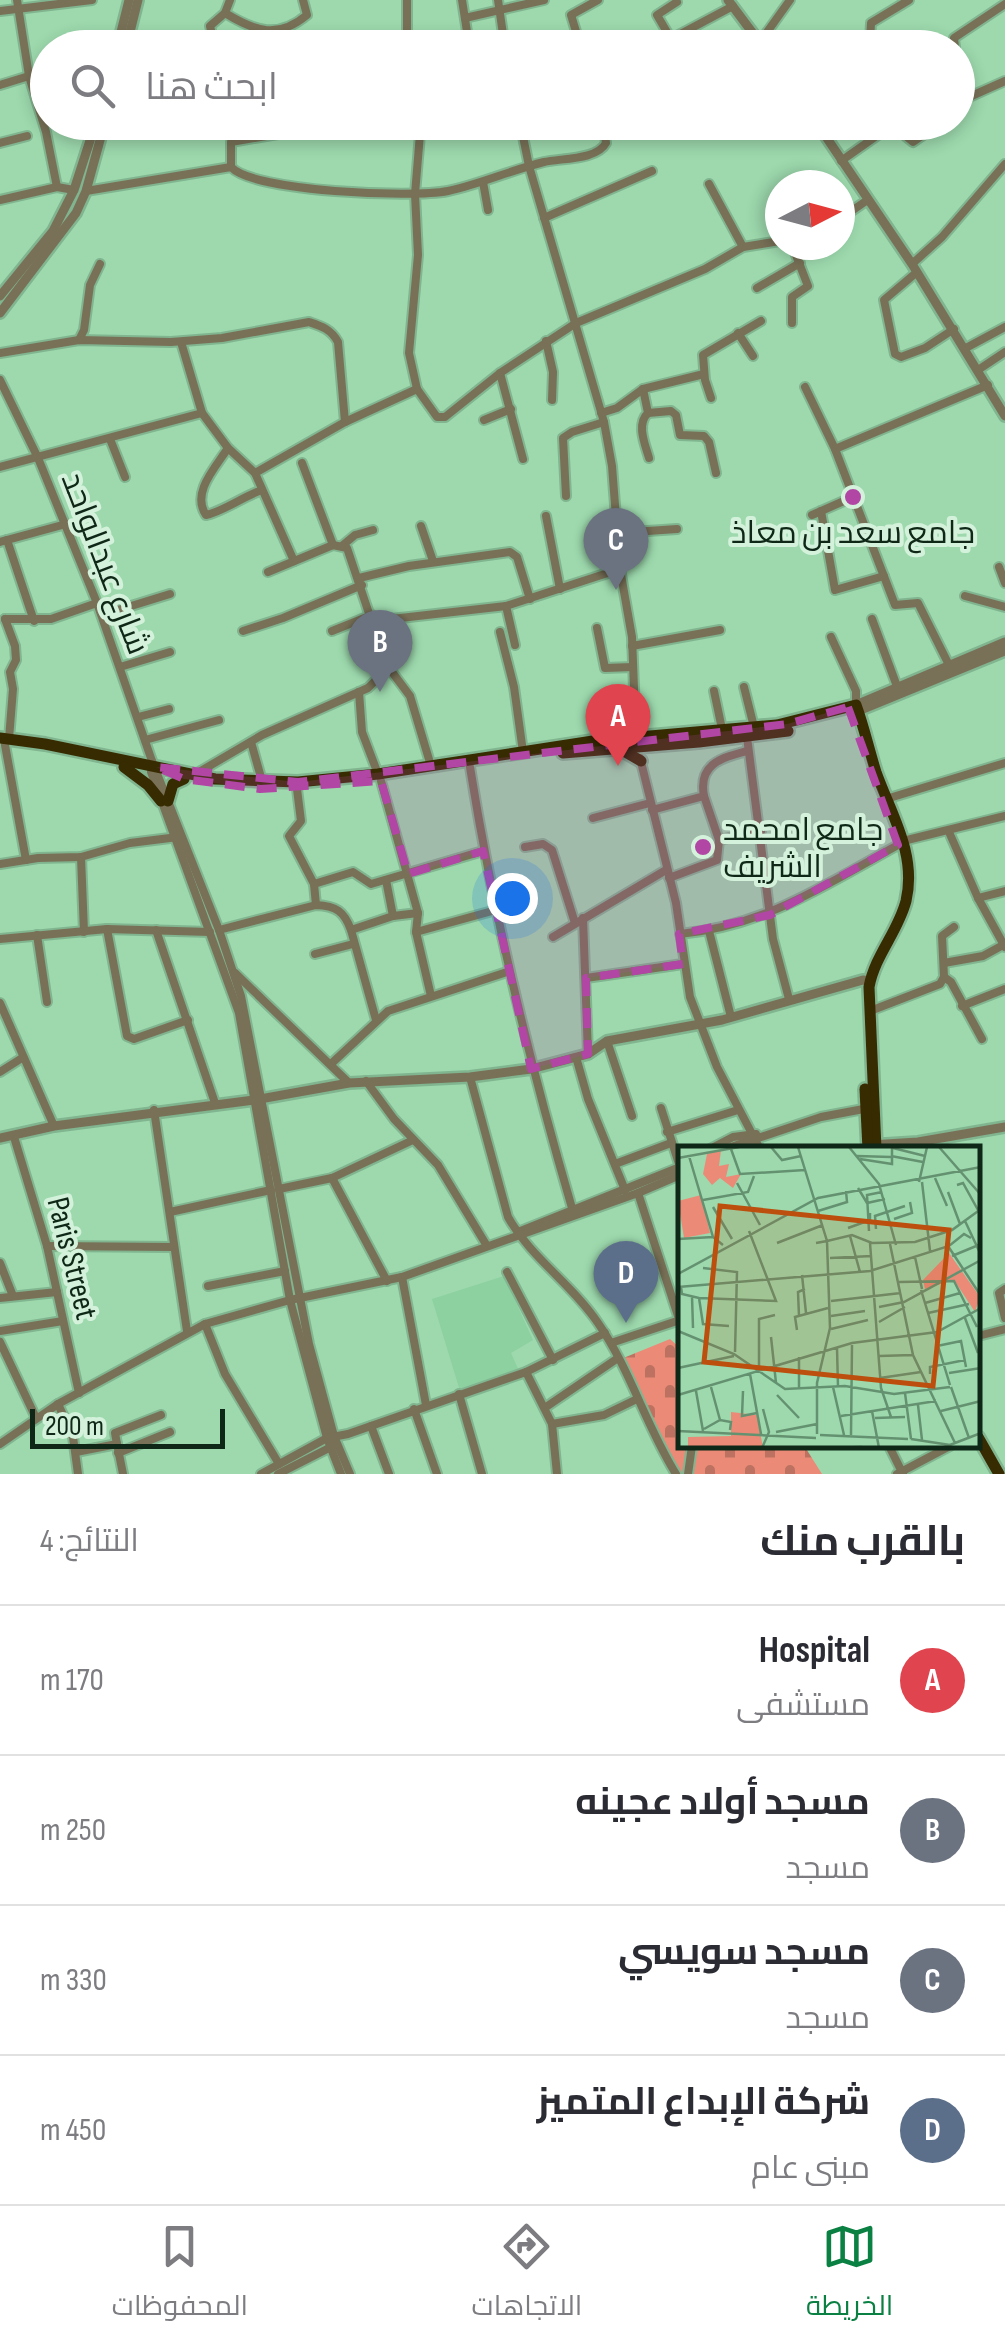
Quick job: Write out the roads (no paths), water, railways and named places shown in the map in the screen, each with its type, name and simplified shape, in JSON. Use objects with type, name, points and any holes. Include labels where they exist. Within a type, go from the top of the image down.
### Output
[{"type":"main road","points":[[124,767],[165,801],[173,784],[189,777],[262,782],[379,778],[523,752],[618,744],[638,749],[750,732],[853,709]]},
{"type":"main road","points":[[853,709],[886,799],[908,875],[906,902],[866,980],[872,1146]]},
{"type":"main road","points":[[853,709],[900,843]]},
{"type":"main road","points":[[618,744],[635,722]]},
{"type":"main road","points":[[3,741],[260,789],[297,789],[618,744],[638,749],[722,728],[750,732]]},
{"type":"main road","points":[[3,741],[124,767],[154,768]]},
{"type":"main road","points":[[866,980],[870,1011],[869,1108]]},
{"type":"main road","points":[[980,1440],[995,1474]]},
{"type":"main road","points":[[978,1449],[995,1474]]},
{"type":"street","points":[[0,85],[30,76],[16,0]]},
{"type":"street","points":[[0,11],[92,0]]},
{"type":"street","points":[[122,30],[130,0]]},
{"type":"street","points":[[130,30],[138,0]]},
{"type":"street","points":[[211,30],[230,0]]},
{"type":"street","points":[[286,30],[307,16],[303,0]]},
{"type":"street","points":[[407,0],[407,30]]},
{"type":"street","points":[[462,0],[466,30]]},
{"type":"street","points":[[498,0],[502,30]]},
{"type":"street","points":[[464,18],[544,0]]},
{"type":"street","points":[[575,30],[570,15],[598,0]]},
{"type":"street","points":[[771,30],[790,0]]},
{"type":"street","points":[[871,30],[871,23],[908,0]]},
{"type":"street","points":[[666,30],[657,15],[677,2]]},
{"type":"street","points":[[686,30],[731,3],[751,30]]},
{"type":"street","points":[[966,30],[1002,6],[1005,18]]},
{"type":"street","points":[[225,13],[244,24],[269,30]]},
{"type":"street","points":[[975,94],[1005,81]]},
{"type":"street","points":[[0,143],[27,136]]},
{"type":"street","points":[[48,140],[57,187]]},
{"type":"street","points":[[0,296],[80,190],[92,140]]},
{"type":"street","points":[[0,313],[60,235],[98,140]]},
{"type":"street","points":[[231,167],[231,142],[240,140]]},
{"type":"street","points":[[420,140],[415,194],[418,254],[409,353],[417,389],[438,418],[576,323],[705,268],[743,247],[765,243]]},
{"type":"street","points":[[524,140],[602,418],[632,646],[638,749],[668,874],[683,964],[700,1024],[758,1146]]},
{"type":"street","points":[[0,200],[57,187],[80,190],[231,167],[241,175],[303,187],[415,194],[444,192],[529,166],[598,152],[606,140]]},
{"type":"street","points":[[828,140],[954,329],[1005,416]]},
{"type":"street","points":[[841,161],[871,140]]},
{"type":"street","points":[[954,329],[925,348],[900,357],[894,354],[884,300],[1005,164]]},
{"type":"street","points":[[544,218],[652,170]]},
{"type":"street","points":[[483,182],[488,210]]},
{"type":"street","points":[[709,184],[743,247]]},
{"type":"street","points":[[855,209],[866,201]]},
{"type":"street","points":[[757,288],[800,262],[808,286],[792,297],[792,323]]},
{"type":"street","points":[[78,340],[84,330],[90,285],[100,264]]},
{"type":"street","points":[[711,398],[704,374],[704,355],[761,320]]},
{"type":"street","points":[[0,353],[78,340],[181,342],[296,323],[322,326],[338,342],[345,422]]},
{"type":"street","points":[[964,349],[1005,328]]},
{"type":"street","points":[[738,333],[753,356]]},
{"type":"street","points":[[546,341],[553,372],[552,400]]},
{"type":"street","points":[[181,342],[202,413],[228,448],[255,474],[294,561]]},
{"type":"street","points":[[978,370],[1005,352]]},
{"type":"street","points":[[500,373],[523,459]]},
{"type":"street","points":[[566,496],[563,438],[602,418],[644,389],[704,374]]},
{"type":"street","name":"شارع عبدالواحد","points":[[0,380],[38,458],[98,603],[214,931]]},
{"type":"street","points":[[835,448],[988,385]]},
{"type":"street","points":[[805,387],[835,448],[896,606],[918,602],[950,668]]},
{"type":"street","points":[[255,474],[345,422],[417,389]]},
{"type":"street","points":[[644,389],[648,413],[642,422],[649,458]]},
{"type":"street","points":[[484,420],[511,409]]},
{"type":"street","points":[[648,413],[671,411],[676,415],[680,434],[704,436],[716,473]]},
{"type":"street","points":[[0,467],[202,413]]},
{"type":"street","points":[[110,439],[125,478]]},
{"type":"street","points":[[228,448],[200,494],[199,505],[206,515],[212,516],[235,500],[262,490]]},
{"type":"street","points":[[302,463],[338,545],[349,551],[388,668],[410,696],[431,766]]},
{"type":"street","points":[[853,497],[817,513],[834,589],[884,576]]},
{"type":"street","points":[[546,516],[560,589]]},
{"type":"street","points":[[34,621],[4,541],[66,524]]},
{"type":"street","points":[[421,526],[433,562]]},
{"type":"street","points":[[618,533],[677,529]]},
{"type":"street","points":[[268,572],[373,530]]},
{"type":"street","points":[[242,631],[283,618],[361,582],[433,562],[513,552],[530,599]]},
{"type":"street","points":[[999,566],[1005,583]]},
{"type":"street","points":[[332,630],[373,618],[506,606],[620,570]]},
{"type":"street","points":[[102,615],[170,594]]},
{"type":"street","points":[[964,596],[1005,607]]},
{"type":"street","points":[[26,860],[3,741],[13,688],[10,672],[16,660],[14,642],[3,619],[34,621],[98,603]]},
{"type":"street","points":[[506,606],[515,645]]},
{"type":"street","points":[[872,619],[898,689]]},
{"type":"street","points":[[597,628],[605,668],[633,667]]},
{"type":"street","points":[[632,646],[720,630]]},
{"type":"street","points":[[500,632],[514,687],[523,752]]},
{"type":"street","points":[[831,637],[856,692],[853,709]]},
{"type":"street","points":[[853,709],[1005,642]]},
{"type":"street","points":[[853,709],[1005,651]]},
{"type":"street","points":[[120,667],[170,652]]},
{"type":"street","points":[[189,777],[250,742],[359,692],[377,682],[388,668]]},
{"type":"street","points":[[744,687],[750,732],[747,751],[770,914],[778,965],[789,998]]},
{"type":"street","points":[[359,692],[362,732],[418,913],[416,932],[431,996]]},
{"type":"street","points":[[714,692],[722,728]]},
{"type":"street","points":[[138,716],[169,708]]},
{"type":"street","points":[[145,740],[219,720]]},
{"type":"street","points":[[250,742],[262,782]]},
{"type":"street","points":[[553,937],[668,874],[716,860],[719,840],[702,779],[706,770],[747,751]]},
{"type":"street","points":[[886,799],[1005,762]]},
{"type":"street","points":[[470,767],[507,972],[572,1208]]},
{"type":"street","points":[[297,789],[302,816],[290,840],[314,884],[316,905]]},
{"type":"street","points":[[593,818],[704,796]]},
{"type":"street","points":[[680,934],[709,931],[770,914],[900,843],[1005,816]]},
{"type":"street","points":[[719,840],[761,830]]},
{"type":"street","points":[[944,964],[983,956],[1004,945],[949,832]]},
{"type":"street","points":[[0,864],[81,857],[178,837]]},
{"type":"street","points":[[525,847],[543,844],[552,850],[579,921],[586,978],[588,1054]]},
{"type":"street","points":[[314,884],[354,872],[368,884],[483,851]]},
{"type":"street","points":[[81,857],[84,932]]},
{"type":"street","points":[[386,880],[393,916]]},
{"type":"street","points":[[978,898],[1005,891]]},
{"type":"street","points":[[0,939],[69,930],[214,931],[316,905],[330,905],[340,910],[351,930],[376,1020]]},
{"type":"street","points":[[416,932],[496,910]]},
{"type":"street","points":[[351,930],[393,916],[418,913]]},
{"type":"street","points":[[870,1011],[940,984],[944,977],[942,936],[954,927]]},
{"type":"street","points":[[108,929],[127,1036],[134,1039],[188,1020]]},
{"type":"street","points":[[156,930],[215,1102]]},
{"type":"street","points":[[214,931],[232,970],[252,1046],[258,1099]]},
{"type":"street","points":[[214,931],[239,1013],[258,1099],[295,1299]]},
{"type":"street","points":[[709,931],[731,1018]]},
{"type":"street","points":[[37,935],[48,1002]]},
{"type":"street","points":[[315,954],[353,944]]},
{"type":"street","points":[[586,978],[683,964]]},
{"type":"street","points":[[232,970],[350,1083]]},
{"type":"street","points":[[332,1063],[391,1009],[507,972]]},
{"type":"street","points":[[944,977],[951,982],[982,1039]]},
{"type":"street","points":[[0,1138],[154,1110],[258,1099],[350,1083],[470,1077],[531,1069],[588,1054],[607,1042],[731,1018],[789,998],[866,980]]},
{"type":"street","points":[[962,1006],[1005,989]]},
{"type":"street","points":[[0,1002],[54,1126]]},
{"type":"street","points":[[607,1042],[632,1116]]},
{"type":"street","points":[[576,1057],[588,1099],[625,1190]]},
{"type":"street","points":[[0,1072],[22,1058]]},
{"type":"street","points":[[470,1077],[500,1196],[516,1235],[596,1319],[676,1474]]},
{"type":"street","points":[[366,1082],[438,1165],[487,1246]]},
{"type":"street","points":[[661,1108],[678,1162]]},
{"type":"street","points":[[716,1146],[733,1138],[766,1134],[869,1108]]},
{"type":"street","points":[[154,1110],[187,1332]]},
{"type":"street","points":[[667,1132],[738,1110]]},
{"type":"street","points":[[918,1145],[1005,1128]]},
{"type":"street","points":[[732,1146],[753,1136]]},
{"type":"street","name":"Paris Street","points":[[14,1137],[46,1246],[80,1393]]},
{"type":"street","points":[[170,1212],[332,1178],[413,1140]]},
{"type":"street","points":[[614,1164],[671,1144]]},
{"type":"street","points":[[516,1235],[572,1208],[678,1168]]},
{"type":"street","points":[[0,1444],[58,1404],[205,1324],[295,1299],[402,1277],[678,1176]]},
{"type":"street","points":[[332,1178],[386,1281]]},
{"type":"street","points":[[275,1190],[285,1271],[341,1474]]},
{"type":"street","points":[[638,1193],[678,1315]]},
{"type":"street","points":[[46,1246],[174,1247]]},
{"type":"street","points":[[0,1263],[13,1296]]},
{"type":"street","points":[[208,1286],[285,1271]]},
{"type":"street","points":[[507,1272],[553,1360]]},
{"type":"street","points":[[402,1277],[426,1404]]},
{"type":"street","points":[[1005,1290],[999,1292],[1005,1318]]},
{"type":"street","points":[[0,1298],[57,1292]]},
{"type":"street","points":[[0,1331],[63,1320]]},
{"type":"street","points":[[611,1343],[678,1322]]},
{"type":"street","points":[[205,1324],[225,1374],[279,1469]]},
{"type":"street","points":[[980,1335],[1005,1329]]},
{"type":"street","points":[[261,1474],[348,1434],[526,1372],[605,1333]]},
{"type":"street","points":[[0,1342],[36,1418]]},
{"type":"street","points":[[546,1407],[618,1358]]},
{"type":"street","points":[[526,1372],[552,1424],[557,1474]]},
{"type":"street","points":[[459,1394],[482,1474]]},
{"type":"street","points":[[552,1424],[604,1414],[638,1399]]},
{"type":"street","points":[[58,1404],[76,1452],[78,1474]]},
{"type":"street","points":[[414,1409],[437,1474]]},
{"type":"street","points":[[123,1474],[115,1433],[161,1415]]},
{"type":"street","points":[[371,1426],[389,1474]]},
{"type":"street","points":[[76,1452],[117,1449],[170,1432]]},
{"type":"street","points":[[332,1441],[350,1474]]},
{"type":"street","points":[[688,1474],[692,1449]]},
{"type":"street","points":[[890,1449],[901,1473],[945,1449]]},
{"type":"place","name":"جامع سعد بن معاذ","points":[[853,497]]},
{"type":"place","name":"مسجد سويسي","points":[[616,590]]},
{"type":"place","name":"مسجد أولاد عجينه","points":[[380,692]]},
{"type":"place","name":"Hospital","points":[[618,766]]},
{"type":"place","name":"جامع امحمد الشريف","points":[[703,847]]},
{"type":"place","name":"شركة الإبداع المتميز","points":[[626,1323]]}]
